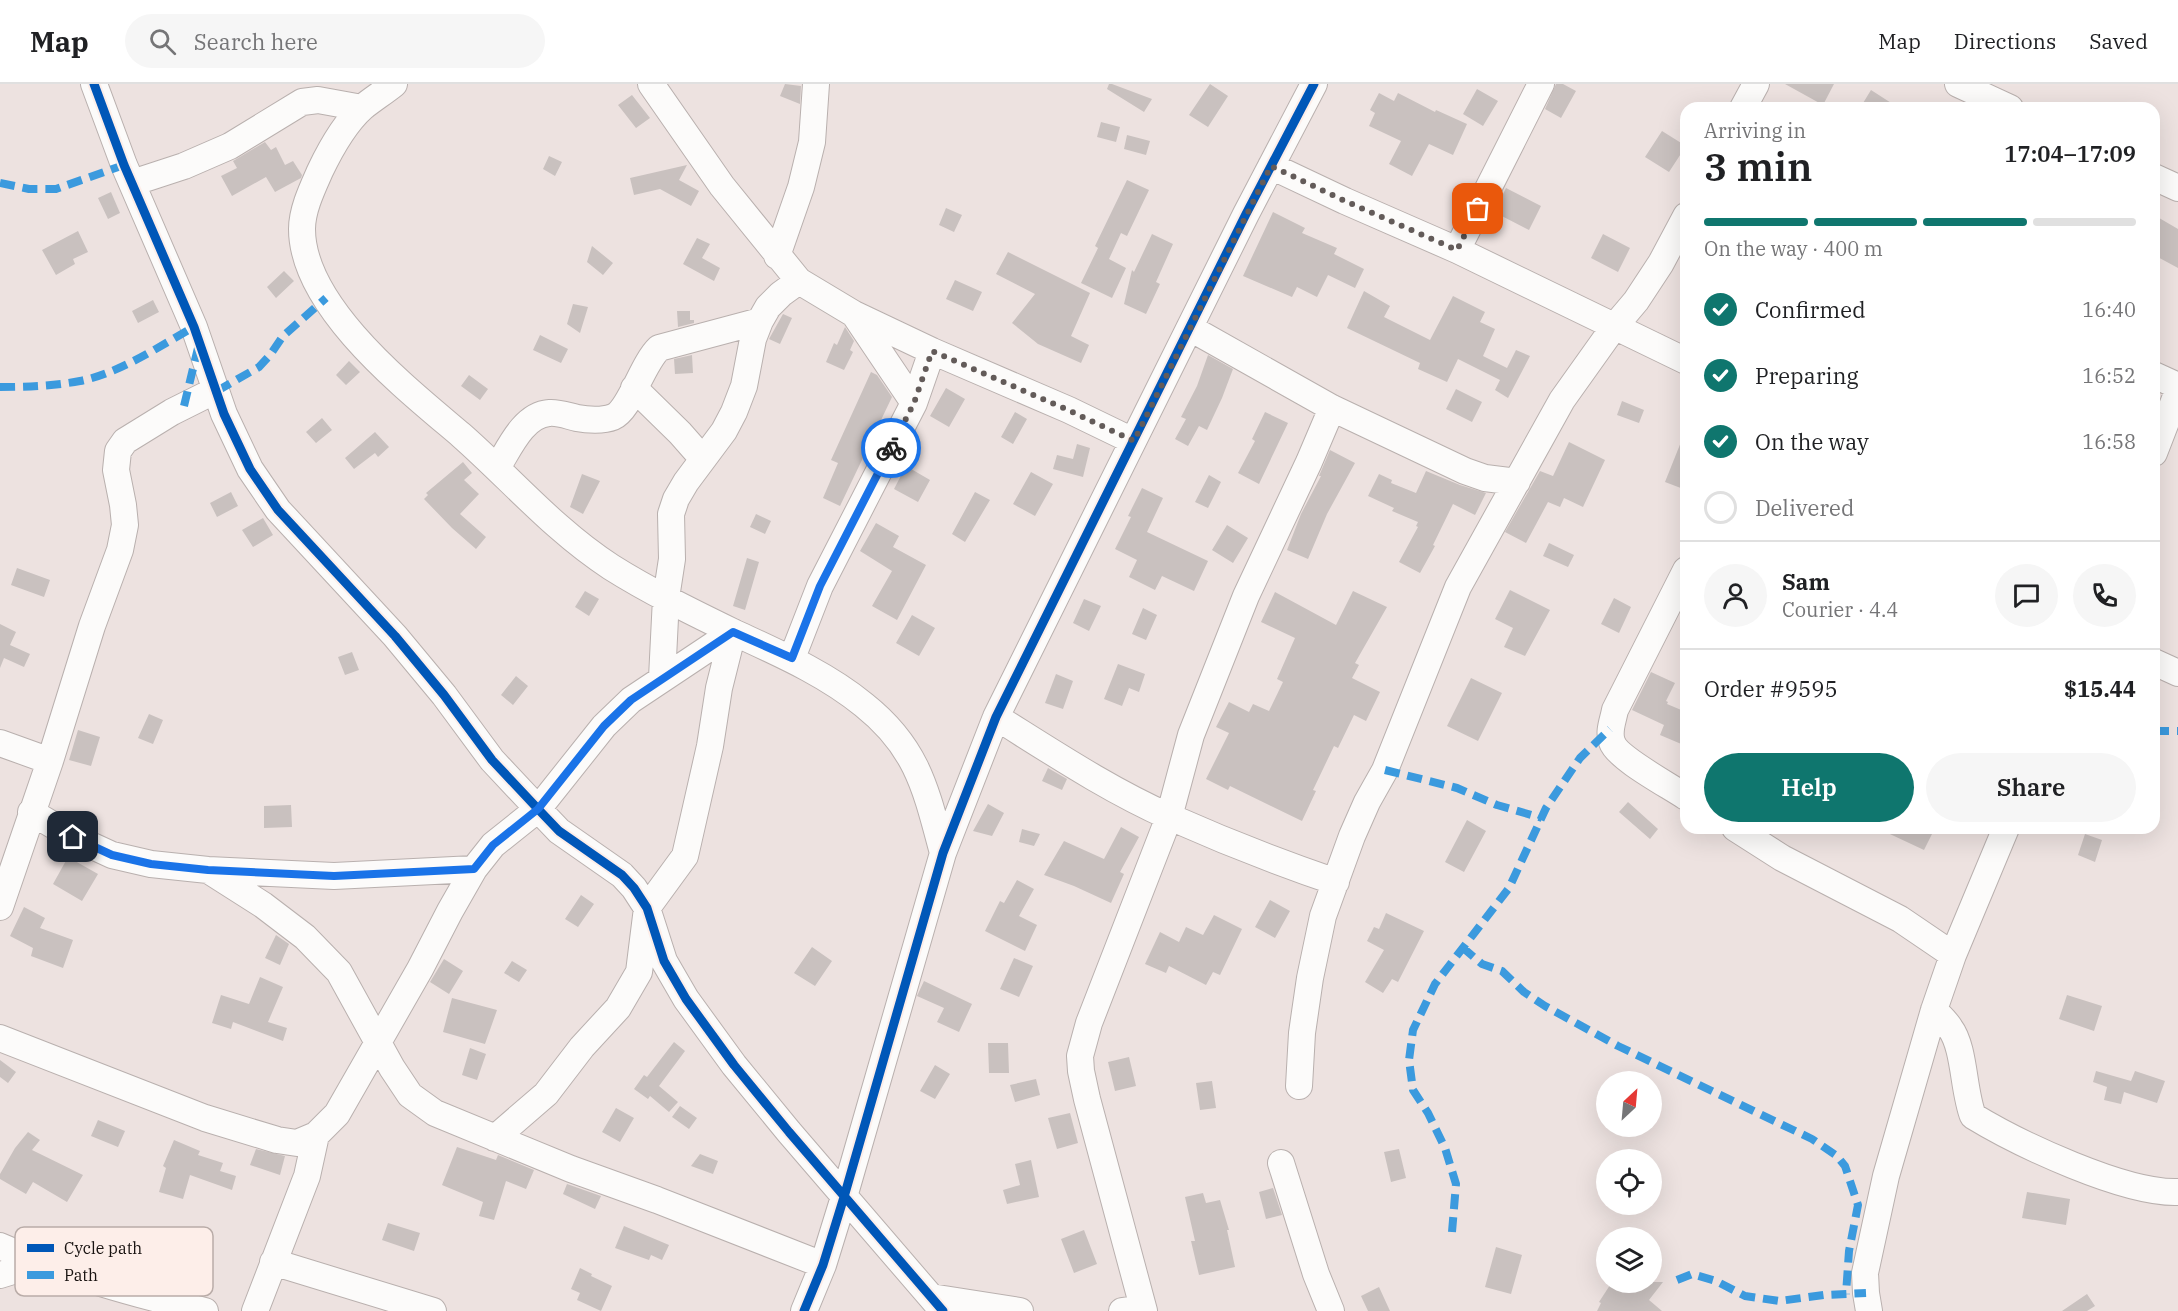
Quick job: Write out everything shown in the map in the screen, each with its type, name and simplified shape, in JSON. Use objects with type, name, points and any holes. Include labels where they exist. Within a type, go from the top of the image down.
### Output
[{"type":"street","points":[[94,84],[132,183],[194,327],[224,414],[250,469],[278,510],[395,636],[444,695],[492,760],[538,809],[560,831],[622,875],[634,888],[647,908],[664,962],[686,999],[734,1065],[937,1304],[1020,1311]]},
{"type":"street","points":[[394,84],[362,108],[338,138],[309,194],[302,229],[308,261],[326,298],[363,347],[414,397],[496,468],[566,535],[611,567],[666,598],[733,632],[792,658],[863,705],[891,731],[912,758],[924,785],[943,853]]},
{"type":"street","points":[[651,84],[722,186],[798,281],[854,314],[1134,441]]},
{"type":"street","points":[[777,256],[801,187],[812,142],[816,84]]},
{"type":"street","points":[[804,1311],[823,1265],[844,1197],[943,853],[996,717],[1314,84]]},
{"type":"street","points":[[1457,250],[1541,84]]},
{"type":"street","points":[[1746,102],[1755,84]]},
{"type":"street","points":[[1958,84],[1997,102]]},
{"type":"street","points":[[132,183],[184,166],[230,146],[302,102],[318,100],[362,108]]},
{"type":"street","points":[[1271,166],[1457,250],[1680,358]]},
{"type":"street","points":[[2160,180],[2178,188]]},
{"type":"street","points":[[1299,1086],[1302,1033],[1310,978],[1323,916],[1352,836],[1385,770],[1458,587],[1562,400],[1614,327],[1636,301],[1661,263],[1680,227]]},
{"type":"street","points":[[662,678],[666,598],[672,560],[671,514],[676,499],[702,458],[724,431],[734,412],[744,386],[753,339],[760,321],[768,307],[798,281]]},
{"type":"street","points":[[854,314],[914,403]]},
{"type":"street","points":[[496,468],[522,429],[533,418],[549,413],[583,419],[601,420],[615,417],[625,407],[651,356],[659,348],[760,321]]},
{"type":"street","points":[[1190,328],[1332,408],[1465,471],[1485,478],[1517,482]]},
{"type":"street","points":[[792,658],[820,586],[914,403],[932,351]]},
{"type":"street","points":[[2160,378],[2178,386]]},
{"type":"street","points":[[634,388],[702,458]]},
{"type":"street","points":[[0,907],[50,761],[92,627],[120,550],[125,525],[116,470],[116,458],[120,445],[172,412],[216,390]]},
{"type":"street","points":[[2160,438],[2178,392]]},
{"type":"street","points":[[1136,1310],[1087,1099],[1080,1056],[1089,1023],[1169,817],[1191,735],[1246,596],[1332,408]]},
{"type":"street","points":[[1680,584],[1616,710],[1610,729],[1611,741],[1616,750],[1680,793]]},
{"type":"street","points":[[0,1038],[205,1118],[277,1140],[297,1143],[316,1135],[337,1114],[474,869],[493,845],[538,809],[604,726],[631,700],[733,632]]},
{"type":"street","points":[[495,1138],[546,1094],[582,1047],[618,1008],[639,972],[647,908],[685,856],[710,746],[719,688],[733,632]]},
{"type":"street","points":[[2160,665],[2178,673]]},
{"type":"street","points":[[996,717],[1130,797],[1169,817],[1279,862],[1336,882]]},
{"type":"street","points":[[0,743],[50,761]]},
{"type":"street","points":[[31,812],[73,837],[112,855],[151,864],[208,870],[334,876],[474,869]]},
{"type":"street","points":[[1744,834],[1782,858],[1900,920],[1953,955]]},
{"type":"street","points":[[1869,1311],[1865,1273],[1886,1176],[1934,1010],[1953,955],[2003,834]]},
{"type":"street","points":[[208,870],[306,936],[339,972],[392,1068],[410,1095],[435,1113],[823,1265]]},
{"type":"street","points":[[1934,1010],[1951,1029],[1958,1047],[1968,1102],[1973,1116],[2027,1144],[2087,1170],[2162,1193],[2178,1192]]},
{"type":"street","points":[[255,1311],[307,1176],[316,1135]]},
{"type":"street","points":[[1281,1163],[1316,1274],[1331,1311]]},
{"type":"street","points":[[0,1246],[15,1252]]},
{"type":"street","points":[[273,1262],[433,1311]]},
{"type":"street","points":[[0,1275],[15,1270]]},
{"type":"street","points":[[144,1296],[205,1311]]},
{"type":"building","points":[[785,84],[801,86],[800,104],[780,96]]},
{"type":"building","points":[[1109,84],[1152,99],[1144,112],[1107,89]]},
{"type":"building","points":[[1210,84],[1228,96],[1208,127],[1189,115]]},
{"type":"building","points":[[1556,84],[1563,84],[1576,91],[1561,118],[1545,109]]},
{"type":"building","points":[[1785,84],[1834,84],[1825,102],[1818,102]]},
{"type":"building","points":[[1477,89],[1498,101],[1483,126],[1463,114]]},
{"type":"building","points":[[1871,90],[1890,102],[1864,102]]},
{"type":"building","points":[[1379,93],[1394,101],[1398,93],[1435,112],[1436,110],[1467,124],[1453,155],[1429,144],[1412,176],[1389,164],[1401,141],[1369,126],[1375,113],[1370,110]]},
{"type":"building","points":[[632,95],[650,118],[636,128],[618,105]]},
{"type":"building","points":[[1101,122],[1120,127],[1116,142],[1097,137]]},
{"type":"building","points":[[1662,131],[1680,142],[1680,155],[1669,172],[1645,157]]},
{"type":"building","points":[[1127,135],[1150,141],[1146,155],[1124,149]]},
{"type":"building","points":[[265,142],[271,150],[276,147],[285,165],[293,161],[302,175],[301,178],[275,192],[266,177],[232,196],[221,176],[237,168],[233,161]]},
{"type":"building","points":[[549,156],[562,162],[555,176],[543,169]]},
{"type":"building","points":[[687,165],[679,180],[699,191],[691,206],[660,189],[634,195],[630,178]]},
{"type":"building","points":[[1127,180],[1149,190],[1127,236],[1121,233],[1109,259],[1126,268],[1112,298],[1081,283],[1098,248],[1095,246]]},
{"type":"building","points":[[1506,188],[1541,206],[1529,230],[1494,212]]},
{"type":"building","points":[[111,192],[120,213],[108,219],[98,198]]},
{"type":"building","points":[[946,208],[962,215],[954,232],[939,225]]},
{"type":"building","points":[[1273,212],[1305,228],[1302,233],[1337,248],[1334,254],[1364,269],[1355,288],[1328,275],[1317,297],[1297,287],[1292,297],[1243,276]]},
{"type":"building","points":[[2160,218],[2178,229],[2178,268],[2160,258]]},
{"type":"building","points":[[78,231],[88,252],[73,259],[75,264],[56,275],[42,250]]},
{"type":"building","points":[[1152,234],[1173,244],[1156,282],[1160,284],[1146,314],[1124,304],[1132,270],[1134,272]]},
{"type":"building","points":[[1603,234],[1630,248],[1618,272],[1591,258]]},
{"type":"building","points":[[697,238],[710,244],[702,258],[720,268],[714,281],[683,264]]},
{"type":"building","points":[[592,246],[613,263],[603,275],[587,262]]},
{"type":"building","points":[[1008,252],[1090,293],[1071,336],[1089,345],[1081,363],[1038,344],[1012,323],[1035,294],[996,274]]},
{"type":"building","points":[[284,271],[294,281],[276,298],[267,287]]},
{"type":"building","points":[[955,280],[982,292],[973,311],[946,299]]},
{"type":"building","points":[[1364,291],[1390,306],[1384,317],[1430,340],[1453,296],[1485,312],[1480,322],[1495,329],[1483,356],[1507,368],[1516,350],[1530,356],[1508,398],[1495,390],[1500,380],[1458,359],[1447,382],[1418,369],[1420,363],[1347,328]]},
{"type":"building","points":[[153,300],[159,312],[138,323],[132,311]]},
{"type":"building","points":[[573,304],[588,307],[580,333],[567,324]]},
{"type":"building","points":[[677,311],[690,311],[690,320],[694,320],[694,323],[678,327]]},
{"type":"building","points":[[783,314],[792,318],[780,344],[769,339]]},
{"type":"building","points":[[845,327],[854,341],[850,350],[853,352],[844,370],[826,362],[834,343],[837,345]]},
{"type":"building","points":[[540,335],[568,349],[561,363],[533,350]]},
{"type":"building","points":[[692,355],[693,373],[675,374],[674,359]]},
{"type":"building","points":[[1208,355],[1233,369],[1207,430],[1199,426],[1188,446],[1175,439],[1186,419],[1181,417],[1197,386]]},
{"type":"building","points":[[349,361],[360,372],[346,385],[336,375]]},
{"type":"building","points":[[871,372],[877,375],[892,397],[840,506],[823,498],[838,463],[831,460]]},
{"type":"building","points":[[469,375],[488,389],[480,400],[461,386]]},
{"type":"building","points":[[946,388],[965,399],[949,427],[930,416]]},
{"type":"building","points":[[1456,389],[1482,402],[1472,422],[1446,409]]},
{"type":"building","points":[[1622,401],[1644,410],[1639,423],[1617,415]]},
{"type":"building","points":[[1015,412],[1027,419],[1013,444],[1001,437]]},
{"type":"building","points":[[1265,412],[1288,423],[1259,484],[1238,473],[1255,441],[1252,439]]},
{"type":"building","points":[[322,418],[332,430],[316,443],[306,432]]},
{"type":"building","points":[[375,432],[389,447],[378,457],[375,453],[354,469],[345,458]]},
{"type":"building","points":[[1569,442],[1605,460],[1583,507],[1564,498],[1560,507],[1548,502],[1526,543],[1505,532],[1540,471],[1553,476]]},
{"type":"building","points":[[1077,444],[1090,448],[1083,477],[1053,469],[1057,455],[1073,459]]},
{"type":"building","points":[[1680,444],[1680,488],[1665,482]]},
{"type":"building","points":[[1330,450],[1355,463],[1327,514],[1308,559],[1287,550],[1301,514],[1321,476],[1319,476]]},
{"type":"building","points":[[463,462],[472,473],[464,480],[479,494],[460,514],[486,537],[476,549],[424,499],[428,495],[426,493]]},
{"type":"building","points":[[906,466],[930,480],[918,502],[894,489]]},
{"type":"building","points":[[1426,471],[1486,493],[1475,515],[1453,504],[1433,545],[1435,546],[1420,573],[1399,562],[1418,527],[1416,526],[1418,522],[1392,511],[1394,508],[1368,496],[1379,474],[1392,480],[1391,483],[1416,493]]},
{"type":"building","points":[[1031,472],[1053,484],[1035,516],[1013,504]]},
{"type":"building","points":[[582,474],[600,481],[583,514],[570,507]]},
{"type":"building","points":[[1209,475],[1221,482],[1208,508],[1195,502]]},
{"type":"building","points":[[1142,488],[1163,498],[1147,532],[1208,561],[1194,591],[1162,576],[1155,590],[1129,577],[1137,560],[1115,549]]},
{"type":"building","points":[[231,492],[238,506],[217,517],[210,503]]},
{"type":"building","points":[[975,492],[990,500],[965,542],[952,534]]},
{"type":"building","points":[[756,514],[771,521],[765,534],[750,527]]},
{"type":"building","points":[[263,518],[273,535],[253,547],[242,530]]},
{"type":"building","points":[[876,523],[899,536],[893,547],[926,565],[897,620],[872,606],[892,571],[860,551]]},
{"type":"building","points":[[1227,525],[1248,538],[1233,563],[1212,550]]},
{"type":"building","points":[[1549,543],[1574,555],[1568,567],[1543,556]]},
{"type":"building","points":[[747,558],[759,562],[745,610],[733,606]]},
{"type":"building","points":[[17,568],[50,580],[44,597],[11,585]]},
{"type":"building","points":[[1510,590],[1550,610],[1525,656],[1504,647],[1513,628],[1495,619]]},
{"type":"building","points":[[585,591],[599,599],[589,616],[575,607]]},
{"type":"building","points":[[1353,591],[1387,607],[1355,663],[1359,665],[1352,678],[1380,692],[1366,721],[1354,715],[1338,748],[1334,746],[1313,790],[1316,791],[1302,821],[1230,786],[1228,790],[1206,779],[1229,733],[1216,727],[1229,702],[1249,712],[1253,704],[1269,711],[1283,682],[1277,679],[1295,638],[1261,622],[1275,592],[1336,625]]},
{"type":"building","points":[[1614,598],[1631,607],[1619,633],[1601,624]]},
{"type":"building","points":[[1084,599],[1101,606],[1089,631],[1073,623]]},
{"type":"building","points":[[1143,608],[1157,615],[1146,640],[1132,634]]},
{"type":"building","points":[[912,615],[935,628],[919,656],[896,643]]},
{"type":"building","points":[[0,624],[16,632],[10,645],[30,654],[24,667],[4,658],[0,668]]},
{"type":"building","points":[[352,652],[359,670],[345,675],[338,657]]},
{"type":"building","points":[[1118,664],[1145,674],[1139,692],[1129,688],[1122,706],[1104,699]]},
{"type":"building","points":[[1651,672],[1675,683],[1666,701],[1667,704],[1680,709],[1680,743],[1660,735],[1664,725],[1632,710]]},
{"type":"building","points":[[1056,674],[1073,681],[1063,709],[1045,703]]},
{"type":"building","points":[[516,676],[528,686],[513,705],[501,695]]},
{"type":"building","points":[[1471,678],[1502,693],[1478,741],[1447,726]]},
{"type":"building","points":[[149,714],[163,720],[153,744],[138,738]]},
{"type":"building","points":[[78,730],[100,737],[91,766],[69,760]]},
{"type":"building","points":[[1048,768],[1067,779],[1062,790],[1042,781]]},
{"type":"building","points":[[1628,802],[1658,829],[1650,839],[1619,812]]},
{"type":"building","points":[[988,804],[1004,813],[992,836],[973,831]]},
{"type":"building","points":[[291,805],[292,827],[264,828],[264,806]]},
{"type":"building","points":[[1467,820],[1486,831],[1464,872],[1445,862]]},
{"type":"building","points":[[1121,827],[1139,837],[1120,872],[1124,874],[1111,903],[1044,875],[1064,841],[1104,859]]},
{"type":"building","points":[[1022,829],[1040,834],[1034,846],[1019,842]]},
{"type":"building","points":[[1890,834],[1932,834],[1924,850]]},
{"type":"building","points":[[2085,834],[2102,840],[2095,862],[2078,855]]},
{"type":"building","points":[[68,857],[98,874],[82,901],[53,884]]},
{"type":"building","points":[[1017,880],[1034,889],[1019,916],[1037,925],[1025,951],[985,931],[1000,901],[1004,903]]},
{"type":"building","points":[[581,895],[594,904],[578,927],[565,919]]},
{"type":"building","points":[[1270,900],[1290,911],[1275,938],[1255,927]]},
{"type":"building","points":[[24,907],[45,918],[40,928],[73,940],[63,968],[31,956],[33,948],[10,936]]},
{"type":"building","points":[[1386,913],[1424,931],[1398,982],[1392,979],[1383,993],[1365,982],[1384,950],[1367,941],[1374,927],[1379,929]]},
{"type":"building","points":[[1214,915],[1242,929],[1220,975],[1213,972],[1206,985],[1169,966],[1166,973],[1145,964],[1160,932],[1179,942],[1186,927],[1203,935]]},
{"type":"building","points":[[276,935],[289,944],[280,965],[265,958]]},
{"type":"building","points":[[812,947],[832,961],[815,986],[794,973]]},
{"type":"building","points":[[1014,958],[1033,966],[1019,997],[1000,989]]},
{"type":"building","points":[[444,959],[463,971],[449,994],[430,982]]},
{"type":"building","points":[[512,961],[527,970],[519,982],[504,973]]},
{"type":"building","points":[[260,977],[283,987],[268,1022],[287,1028],[283,1041],[233,1022],[231,1029],[212,1023],[221,995],[249,1004]]},
{"type":"building","points":[[924,981],[972,1004],[959,1032],[937,1022],[944,1008],[917,996]]},
{"type":"building","points":[[2067,995],[2102,1006],[2094,1031],[2059,1019]]},
{"type":"building","points":[[452,998],[497,1010],[485,1044],[443,1032]]},
{"type":"building","points":[[674,1042],[685,1051],[659,1086],[678,1102],[669,1112],[650,1096],[648,1099],[634,1089],[644,1075],[647,1077]]},
{"type":"building","points":[[988,1043],[1008,1043],[1009,1073],[989,1073]]},
{"type":"building","points":[[470,1048],[486,1054],[477,1080],[462,1075]]},
{"type":"building","points":[[1129,1057],[1136,1086],[1115,1091],[1108,1062]]},
{"type":"building","points":[[0,1060],[16,1072],[8,1083],[0,1077]]},
{"type":"building","points":[[935,1065],[950,1074],[935,1099],[920,1091]]},
{"type":"building","points":[[2096,1071],[2131,1081],[2135,1071],[2165,1081],[2157,1103],[2124,1092],[2121,1104],[2104,1100],[2107,1087],[2093,1082]]},
{"type":"building","points":[[1036,1079],[1040,1095],[1015,1102],[1010,1085]]},
{"type":"building","points":[[1212,1081],[1216,1108],[1200,1110],[1196,1083]]},
{"type":"building","points":[[680,1106],[697,1118],[689,1129],[672,1117]]},
{"type":"building","points":[[616,1108],[634,1118],[620,1142],[602,1132]]},
{"type":"building","points":[[1070,1113],[1078,1143],[1057,1149],[1048,1118]]},
{"type":"building","points":[[98,1120],[125,1131],[118,1147],[91,1136]]},
{"type":"building","points":[[28,1132],[40,1140],[32,1150],[83,1175],[67,1202],[33,1182],[26,1194],[0,1179],[0,1174],[15,1148]]},
{"type":"building","points":[[174,1140],[200,1151],[198,1155],[223,1163],[220,1171],[236,1176],[232,1190],[190,1175],[183,1199],[159,1192],[166,1168],[163,1166]]},
{"type":"building","points":[[457,1147],[496,1160],[498,1155],[534,1170],[526,1189],[506,1181],[494,1220],[479,1216],[483,1202],[442,1185]]},
{"type":"building","points":[[256,1149],[285,1156],[280,1175],[250,1165]]},
{"type":"building","points":[[1399,1149],[1406,1178],[1391,1182],[1384,1152]]},
{"type":"building","points":[[700,1154],[718,1161],[713,1174],[691,1166]]},
{"type":"building","points":[[1031,1160],[1039,1197],[1007,1204],[1003,1190],[1020,1185],[1015,1164]]},
{"type":"building","points":[[567,1184],[601,1196],[595,1209],[563,1194]]},
{"type":"building","points":[[1273,1188],[1282,1215],[1266,1219],[1259,1192]]},
{"type":"building","points":[[2027,1192],[2070,1199],[2066,1225],[2022,1218]]},
{"type":"building","points":[[1203,1193],[1206,1203],[1220,1200],[1229,1230],[1227,1230],[1235,1267],[1199,1275],[1191,1241],[1195,1241],[1185,1197]]},
{"type":"building","points":[[388,1223],[420,1233],[414,1251],[382,1240]]},
{"type":"building","points":[[624,1226],[669,1245],[662,1260],[651,1255],[649,1260],[615,1248]]},
{"type":"building","points":[[1084,1230],[1097,1264],[1074,1273],[1061,1239]]},
{"type":"building","points":[[1496,1247],[1522,1255],[1511,1294],[1485,1287]]},
{"type":"building","points":[[580,1268],[612,1286],[601,1311],[577,1300],[580,1293],[571,1289]]},
{"type":"building","points":[[1379,1287],[1390,1311],[1368,1311],[1361,1296]]},
{"type":"building","points":[[1605,1293],[1654,1293],[1649,1300],[1662,1311],[1597,1311],[1601,1303],[1599,1302]]},
{"type":"building","points":[[2087,1294],[2095,1306],[2087,1311],[2062,1311]]},
{"type":"marked path","points":[[0,183],[29,189],[56,189],[124,165]]},
{"type":"marked path","points":[[217,391],[259,367],[283,336],[326,298]]},
{"type":"marked path","points":[[0,387],[50,385],[95,377],[138,358],[194,327]]},
{"type":"marked path","points":[[184,406],[198,348]]},
{"type":"marked path","points":[[1452,1232],[1456,1184],[1445,1148],[1428,1113],[1413,1090],[1409,1060],[1413,1030],[1435,984],[1509,888],[1546,808],[1580,758],[1610,729]]},
{"type":"marked path","points":[[2160,731],[2178,731]]},
{"type":"marked path","points":[[1385,770],[1457,788],[1497,805],[1542,818]]},
{"type":"marked path","points":[[1462,947],[1482,964],[1502,971],[1524,992],[1545,1006],[1618,1046],[1812,1139],[1837,1156],[1845,1166],[1858,1205],[1849,1251],[1846,1294]]},
{"type":"marked path","points":[[1677,1280],[1692,1274],[1716,1281],[1745,1296],[1779,1301],[1824,1295],[1866,1293]]},
{"type":"cycle path","points":[[94,84],[124,165],[194,327],[224,414],[250,469],[278,510],[395,636],[444,695],[492,760],[538,809],[559,831],[622,875],[634,888],[647,908],[664,961],[686,999],[734,1065],[943,1311]]},
{"type":"cycle path","points":[[804,1311],[823,1265],[844,1197],[943,853],[996,717],[1246,214],[1314,84]]},
{"type":"way so far","points":[[891,448],[914,403],[932,351],[1134,441],[1271,166],[1457,250],[1478,209]]},
{"type":"route","points":[[73,837],[112,855],[151,864],[208,870],[334,876],[474,869],[493,845],[538,809],[604,726],[631,700],[690,659],[733,632],[792,658],[820,586],[891,448]]}]
